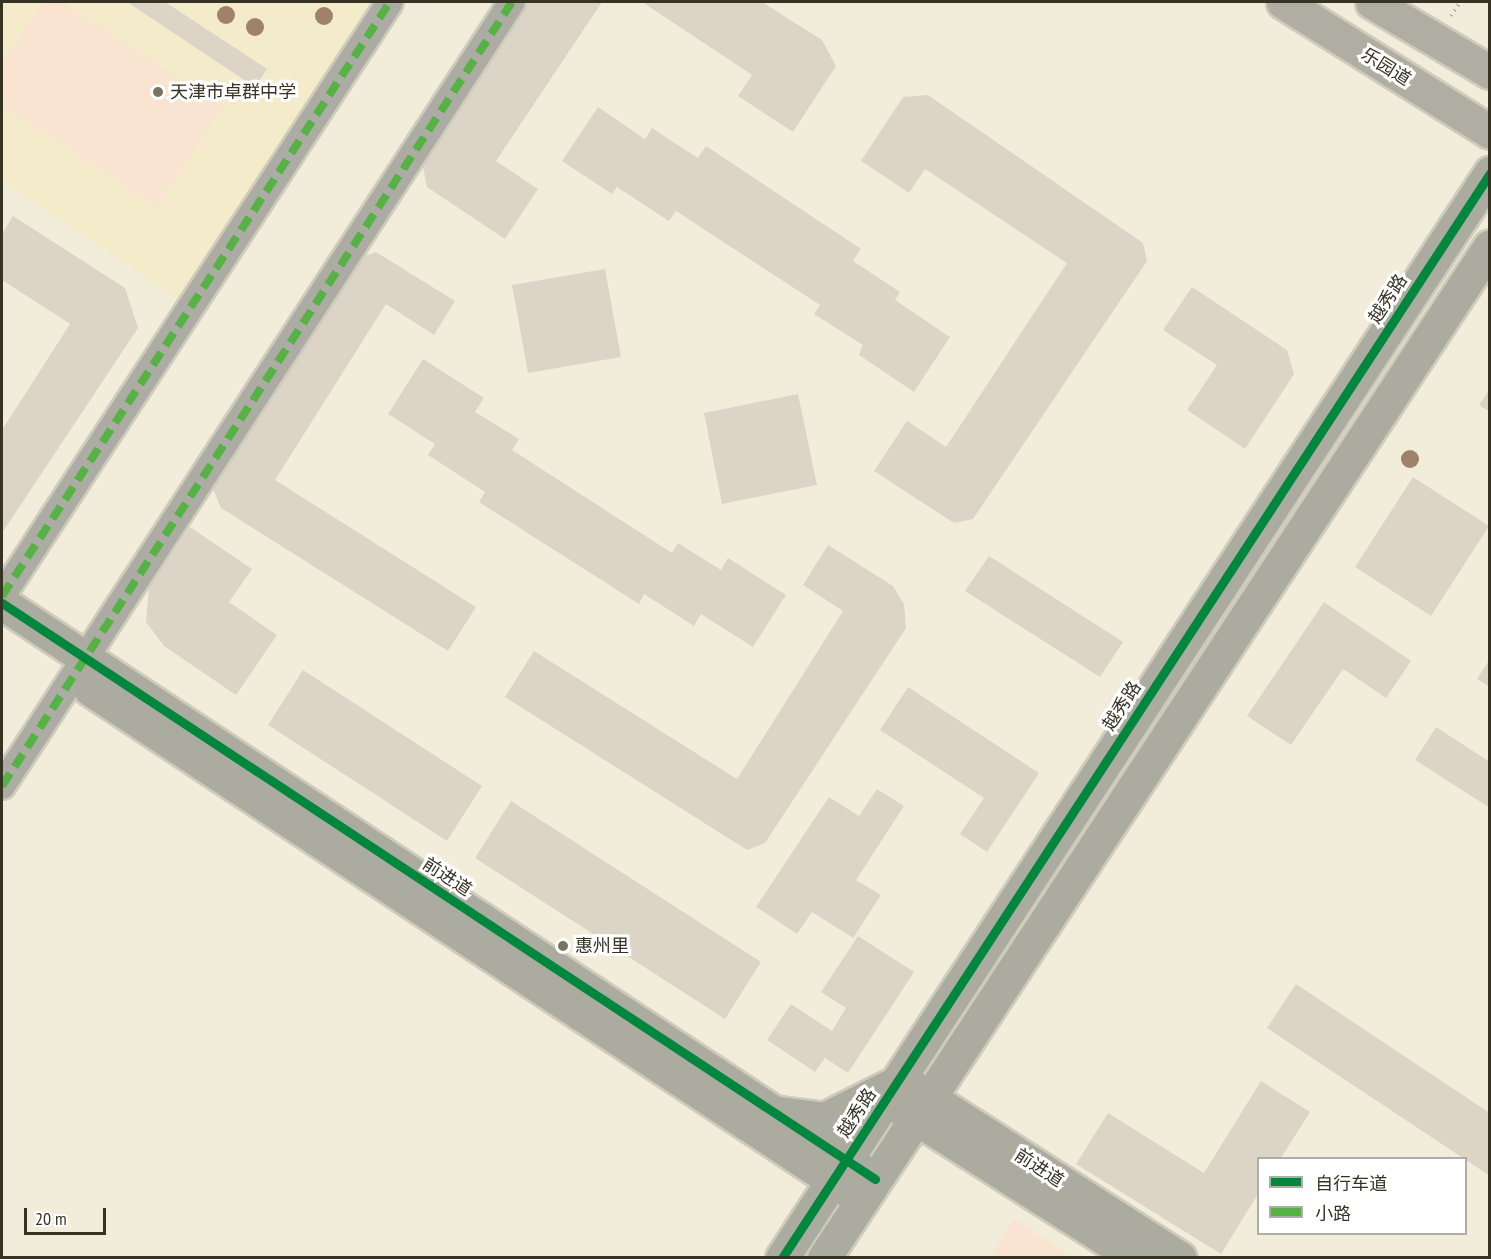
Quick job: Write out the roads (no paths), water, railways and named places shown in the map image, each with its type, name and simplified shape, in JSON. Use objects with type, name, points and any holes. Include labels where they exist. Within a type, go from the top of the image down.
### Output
[{"type":"main road","name":"乐园道","points":[[1283,2],[1490,132]]},
{"type":"main road","points":[[1372,2],[1490,72]]},
{"type":"street","points":[[2,596],[390,2]]},
{"type":"street","points":[[2,786],[512,2]]},
{"type":"street","name":"越秀路","points":[[824,1257],[868,1189],[907,1101],[1490,173]]},
{"type":"street","name":"越秀路","points":[[782,1257],[841,1161],[907,1101],[1490,246]]},
{"type":"street","points":[[2,603],[78,667],[755,1115],[841,1161],[868,1189]]},
{"type":"street","points":[[2,630],[78,667]]},
{"type":"street","points":[[755,1115],[783,1114],[824,1119],[861,1105],[907,1101]]},
{"type":"street","name":"前进道","points":[[907,1101],[1136,1257]]},
{"type":"street","name":"前进道","points":[[907,1101],[1180,1257]]},
{"type":"place","name":"天津市卓群中学","points":[[158,92]]},
{"type":"place","name":"惠州里","points":[[563,946]]}]
